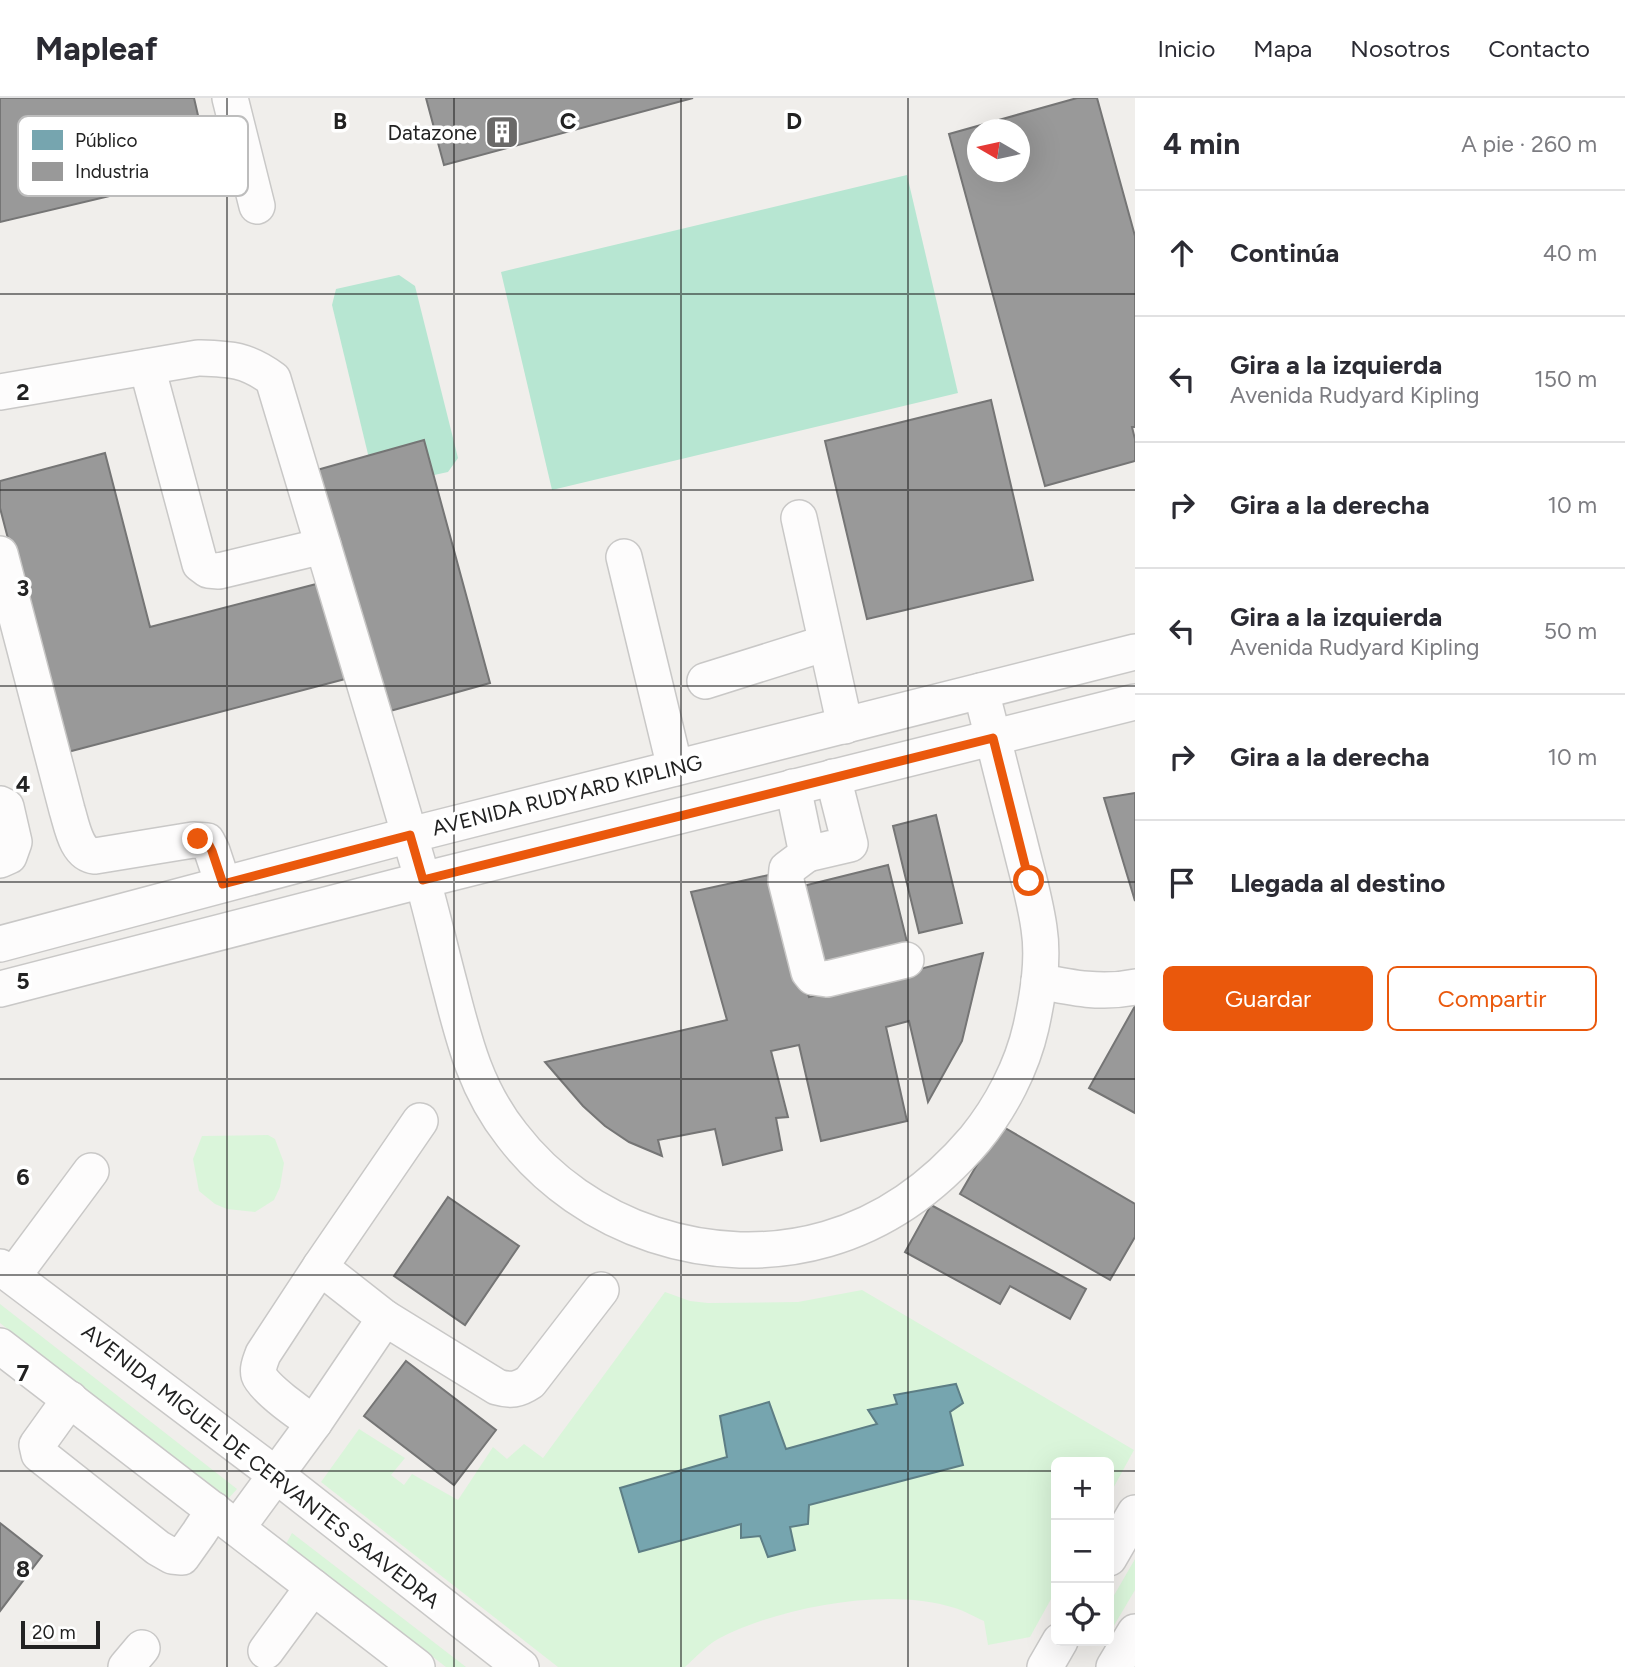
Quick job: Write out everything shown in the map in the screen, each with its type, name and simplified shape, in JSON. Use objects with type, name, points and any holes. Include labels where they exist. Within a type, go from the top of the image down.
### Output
[{"type":"street","points":[[230,98],[234,116]]},
{"type":"street","points":[[248,170],[257,206]]},
{"type":"street","points":[[0,392],[198,358],[230,359],[257,368],[273,379],[423,880],[465,1046],[484,1093],[512,1135],[546,1172],[586,1203],[630,1227],[678,1242],[727,1250],[778,1248],[827,1238],[874,1220],[918,1194],[956,1161],[988,1122],[1013,1078],[1030,1031],[1039,981],[1040,931],[981,691]]},
{"type":"street","points":[[147,367],[200,564],[208,570],[219,571],[323,546]]},
{"type":"street","points":[[799,518],[845,726]]},
{"type":"street","points":[[0,554],[63,798],[81,850],[87,856],[95,856],[203,840],[207,841],[212,851],[223,884]]},
{"type":"street","points":[[624,557],[675,768]]},
{"type":"street","points":[[705,681],[826,643]]},
{"type":"street","name":"AVENIDA RUDYARD KIPLING","points":[[0,944],[410,835],[1135,652]]},
{"type":"street","points":[[0,989],[1135,702]]},
{"type":"street","points":[[833,777],[852,855],[807,854],[788,869],[786,881],[809,972],[813,977],[827,979],[906,960]]},
{"type":"street","points":[[793,787],[807,854]]},
{"type":"street","points":[[0,804],[6,807],[14,842],[9,856],[0,860]]},
{"type":"street","points":[[1039,981],[1100,991],[1135,987]]},
{"type":"street","points":[[314,1423],[267,1386],[259,1376],[259,1365],[263,1354],[420,1121]]},
{"type":"street","points":[[6,1271],[91,1171]]},
{"type":"street","points":[[320,1268],[386,1318],[506,1390],[519,1389],[530,1382],[601,1290]]},
{"type":"street","name":"AVENIDA MIGUEL DE CERVANTES SAAVEDRA","points":[[6,1271],[276,1475],[521,1667]]},
{"type":"street","points":[[70,1399],[37,1445],[39,1454],[158,1548],[172,1556],[182,1557],[276,1475],[386,1318]]},
{"type":"street","points":[[0,1346],[417,1667]]},
{"type":"street","points":[[1114,1549],[1135,1513]]},
{"type":"street","points":[[266,1651],[313,1587]]},
{"type":"street","points":[[1114,1667],[1135,1632]]},
{"type":"street","points":[[1045,1667],[1057,1646]]},
{"type":"green space","points":[[907,175],[958,393],[552,490],[501,272]]},
{"type":"green space","points":[[399,275],[415,286],[458,458],[448,472],[388,485],[373,475],[332,305],[336,289]]},
{"type":"green space","points":[[268,1135],[275,1139],[284,1163],[280,1187],[274,1200],[255,1212],[227,1209],[215,1204],[199,1191],[193,1159],[202,1136]]},
{"type":"green space","points":[[862,1290],[1134,1450],[1114,1487],[1114,1457],[1051,1457],[1051,1599],[1030,1637],[988,1645],[984,1621],[959,1609],[899,1599],[867,1600],[802,1609],[743,1628],[718,1639],[685,1667],[558,1667],[321,1482],[359,1429],[405,1458],[391,1475],[404,1485],[412,1474],[458,1500],[493,1447],[507,1459],[524,1444],[543,1458],[665,1292],[690,1301],[708,1303],[798,1302]]},
{"type":"green space","points":[[0,1304],[237,1489],[226,1501],[0,1323]]},
{"type":"green space","points":[[292,1533],[466,1667],[446,1667],[286,1544]]},
{"type":"green space","points":[[1135,1559],[1135,1590],[1114,1626],[1114,1595]]},
{"type":"building: Público","points":[[956,1384],[963,1403],[950,1412],[963,1465],[809,1505],[808,1524],[790,1527],[795,1550],[768,1557],[760,1536],[741,1538],[741,1524],[639,1552],[620,1488],[727,1457],[720,1416],[769,1402],[786,1449],[877,1424],[868,1410],[897,1404],[894,1395]]},
{"type":"building: Industria","points":[[0,98],[194,98],[198,116],[18,116],[18,196],[110,196],[0,222]]},
{"type":"building: Industria","name":"Datazone","points":[[426,98],[693,98],[444,165]]},
{"type":"building: Industria","points":[[1077,98],[1097,98],[1135,236],[1135,427],[1132,427],[1135,461],[1045,486],[949,134],[967,129],[967,182],[1030,182],[1030,119],[1002,119]]},
{"type":"building: Industria","points":[[991,400],[1033,580],[867,619],[825,441]]},
{"type":"building: Industria","points":[[424,440],[490,683],[383,713],[317,470]]},
{"type":"building: Industria","points":[[105,453],[150,627],[324,582],[349,678],[64,753],[0,508],[0,481]]},
{"type":"building: Industria","points":[[1135,793],[1135,901],[1104,798]]},
{"type":"building: Industria","points":[[936,815],[962,923],[919,933],[893,826]]},
{"type":"building: Industria","points":[[888,865],[907,942],[814,965],[795,888]]},
{"type":"building: Industria","points":[[778,873],[809,997],[983,953],[962,1041],[928,1102],[909,1021],[886,1027],[907,1121],[821,1141],[799,1045],[771,1051],[788,1117],[776,1118],[782,1150],[723,1165],[715,1129],[658,1140],[662,1156],[629,1142],[605,1126],[583,1106],[545,1062],[727,1020],[691,892]]},
{"type":"building: Industria","points":[[1135,1006],[1135,1113],[1089,1088]]},
{"type":"building: Industria","points":[[1000,1125],[1135,1204],[1135,1237],[1110,1280],[960,1194]]},
{"type":"building: Industria","points":[[448,1197],[519,1246],[465,1325],[394,1276]]},
{"type":"building: Industria","points":[[931,1205],[1086,1289],[1070,1319],[1010,1286],[1000,1304],[905,1252]]},
{"type":"building: Industria","points":[[406,1361],[496,1430],[454,1485],[364,1416]]},
{"type":"building: Industria","points":[[0,1523],[42,1556],[0,1611]]},
{"type":"place","name":"Datazone","points":[[502,132]]},
{"type":"route","points":[[198,839],[207,841],[223,884],[410,835],[423,880],[993,738],[1029,881]]}]
